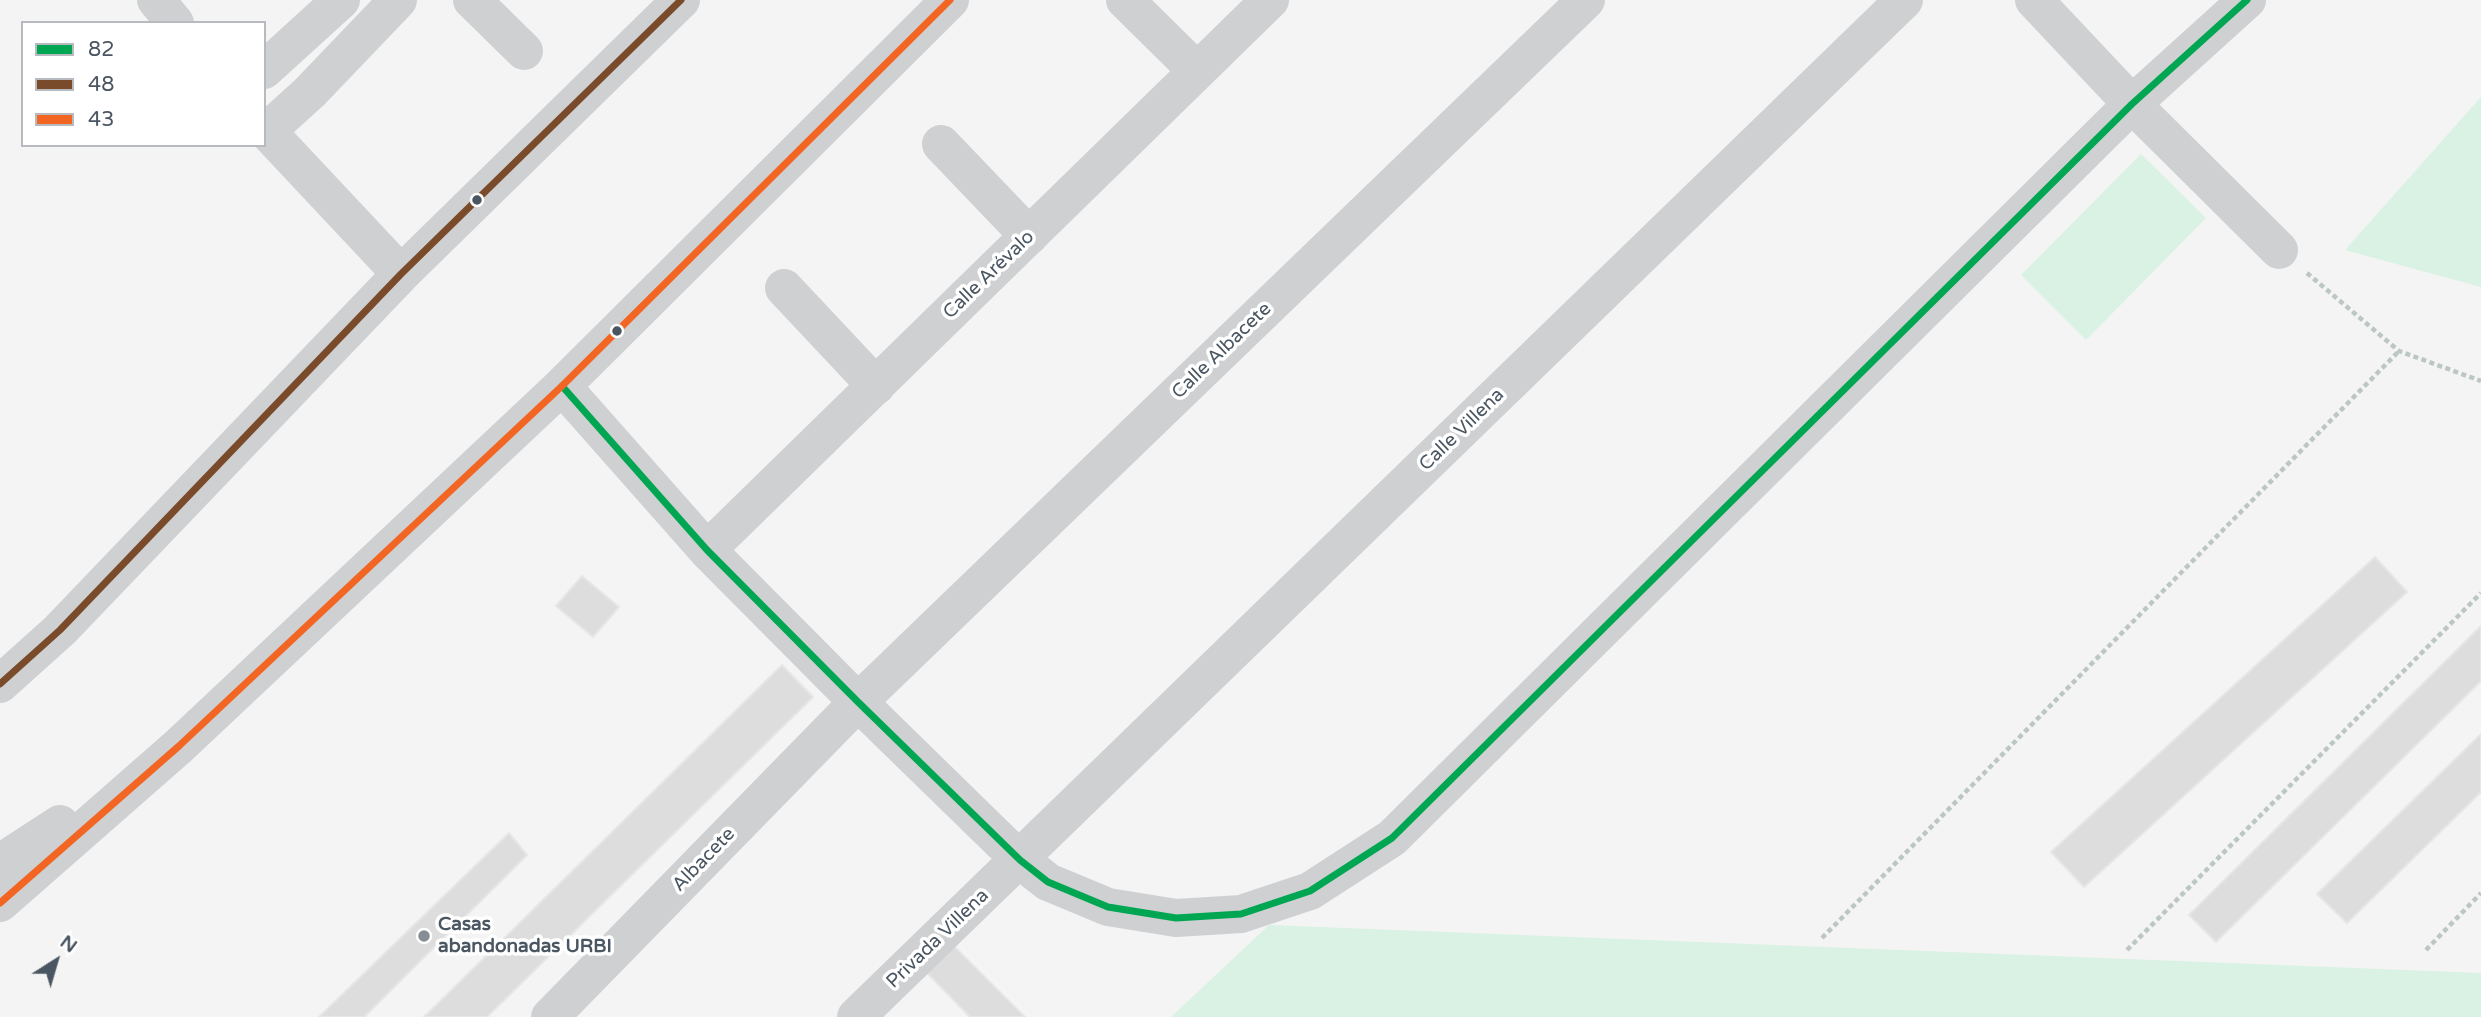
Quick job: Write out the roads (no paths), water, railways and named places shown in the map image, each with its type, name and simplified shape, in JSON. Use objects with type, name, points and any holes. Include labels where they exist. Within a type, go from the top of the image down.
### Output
[{"type":"street","points":[[156,0],[173,21]]},
{"type":"street","points":[[266,68],[341,0]]},
{"type":"street","points":[[398,0],[310,92],[266,130],[401,275]]},
{"type":"street","points":[[471,0],[524,51]]},
{"type":"street","points":[[0,694],[401,275],[681,0]]},
{"type":"street","points":[[0,903],[179,746],[562,386],[950,0]]},
{"type":"street","points":[[1125,0],[1197,71]]},
{"type":"street","name":"Calle Arévalo","points":[[708,550],[1270,0]]},
{"type":"street","name":"Calle Albacete","points":[[858,702],[1586,0]]},
{"type":"street","name":"Calle Villena","points":[[1020,860],[1904,0]]},
{"type":"street","points":[[2035,0],[2132,104],[2279,250]]},
{"type":"street","points":[[562,386],[708,550],[858,702],[1020,860],[1048,882],[1108,907],[1175,918],[1241,914],[1310,891],[1392,838],[2132,104],[2247,0]]},
{"type":"street","points":[[942,144],[1029,236]]},
{"type":"street","points":[[784,288],[876,386]]},
{"type":"street","points":[[0,684],[60,630]]},
{"type":"street","name":"Albacete","points":[[550,1017],[858,702]]},
{"type":"street","points":[[0,863],[179,746]]},
{"type":"street","name":"Privada Villena","points":[[856,1017],[1020,860]]},
{"type":"place","name":"Casas abandonadas URBI","points":[[424,936]]}]
